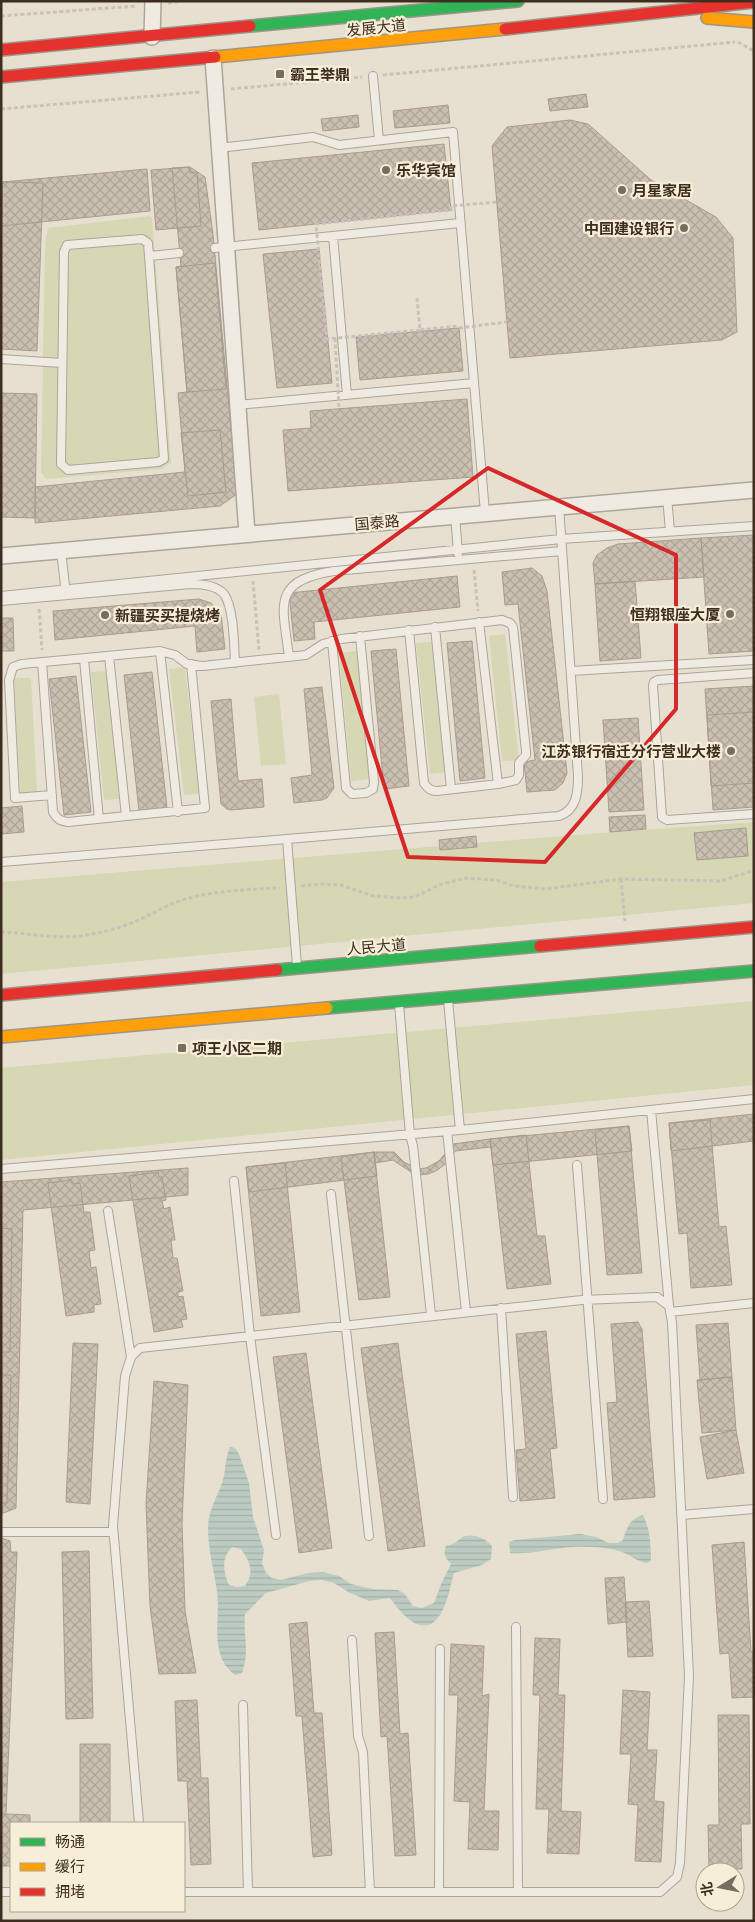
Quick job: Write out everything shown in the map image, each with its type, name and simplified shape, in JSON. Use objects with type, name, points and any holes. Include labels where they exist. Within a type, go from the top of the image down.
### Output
[{"type":"main road","name":"发展大道","points":[[1,50],[518,1]]},
{"type":"main road","name":"发展大道","points":[[1,77],[598,20],[754,2]]},
{"type":"main road","points":[[598,20],[690,18],[754,22]]},
{"type":"main road","name":"人民大道","points":[[1,995],[754,927]]},
{"type":"main road","points":[[1,1037],[754,971]]},
{"type":"street","points":[[152,3],[152,37]]},
{"type":"street","points":[[213,58],[219,148],[220,248],[237,405],[247,534]]},
{"type":"street","name":"国泰路","points":[[1,556],[485,512],[754,490]]},
{"type":"lane","points":[[373,76],[379,140]]},
{"type":"lane","points":[[219,148],[313,137],[339,145],[453,132],[485,512]]},
{"type":"lane","points":[[220,248],[460,223]]},
{"type":"lane","points":[[333,236],[347,395]]},
{"type":"lane","points":[[142,239],[148,243],[164,459],[158,462],[68,470],[61,464],[62,363],[64,252],[67,245],[142,239]]},
{"type":"lane","points":[[150,256],[179,253]]},
{"type":"lane","points":[[1,359],[62,363]]},
{"type":"lane","points":[[237,405],[474,383]]},
{"type":"lane","points":[[667,497],[670,531]]},
{"type":"lane","points":[[1,862],[287,840],[566,814],[574,804],[578,791],[559,506]]},
{"type":"lane","points":[[455,515],[459,560]]},
{"type":"lane","points":[[1,601],[252,571],[458,550],[670,531],[754,526]]},
{"type":"lane","points":[[61,551],[66,592]]},
{"type":"lane","points":[[289,657],[283,606],[286,594],[290,588],[307,577],[318,574],[413,564],[562,551]]},
{"type":"lane","points":[[1,596],[191,584],[208,586],[223,594],[230,610],[236,663]]},
{"type":"lane","points":[[52,795],[15,798],[9,680],[13,667],[22,664],[160,650],[176,655],[187,664],[203,666],[236,663],[306,655],[323,644],[360,636],[409,630],[479,622],[502,620],[510,623],[513,627],[526,753],[519,762],[519,775],[516,780],[498,784],[433,790],[424,784],[409,630]]},
{"type":"lane","points":[[479,622],[498,784]]},
{"type":"lane","points":[[435,627],[451,789]]},
{"type":"lane","points":[[332,641],[346,788],[352,794],[366,793],[373,789],[374,782],[360,636]]},
{"type":"lane","points":[[160,650],[178,812]]},
{"type":"lane","points":[[109,656],[126,816]]},
{"type":"lane","points":[[84,658],[99,819]]},
{"type":"lane","points":[[571,671],[753,660]]},
{"type":"lane","points":[[42,662],[53,812],[60,821],[202,810],[205,808],[191,664]]},
{"type":"lane","points":[[754,673],[658,680],[654,682],[653,686],[662,817],[667,820],[754,814]]},
{"type":"lane","points":[[287,840],[297,968]]},
{"type":"lane","points":[[448,998],[460,1130]]},
{"type":"lane","points":[[399,1002],[410,1135],[413,1146],[431,1315]]},
{"type":"lane","points":[[1,1170],[410,1135],[754,1099]]},
{"type":"lane","points":[[185,1892],[660,1892],[677,1877],[680,1863],[689,1676],[670,1309],[651,1110]]},
{"type":"lane","points":[[447,1131],[466,1312]]},
{"type":"lane","points":[[577,1165],[603,1499]]},
{"type":"lane","points":[[234,1181],[250,1336],[276,1535]]},
{"type":"lane","points":[[331,1194],[369,1536]]},
{"type":"lane","points":[[108,1211],[131,1357],[125,1376],[113,1532],[139,1822]]},
{"type":"lane","points":[[131,1357],[140,1348],[431,1315],[588,1300],[657,1297],[670,1309],[754,1303]]},
{"type":"lane","points":[[501,1308],[514,1497]]},
{"type":"lane","points":[[681,1515],[754,1509]]},
{"type":"lane","points":[[1,1532],[113,1532]]},
{"type":"lane","points":[[516,1627],[518,1892]]},
{"type":"lane","points":[[352,1640],[358,1736],[363,1752],[370,1892]]},
{"type":"lane","points":[[440,1649],[440,1892]]},
{"type":"lane","points":[[243,1704],[248,1892]]},
{"type":"path","points":[[1,16],[182,1]]},
{"type":"path","points":[[738,42],[754,51]]},
{"type":"path","points":[[497,202],[451,206],[451,210],[316,224],[327,339],[507,322]]},
{"type":"path","points":[[417,298],[420,330]]},
{"type":"path","points":[[335,338],[339,409]]},
{"type":"path","points":[[473,559],[479,622]]},
{"type":"path","points":[[252,571],[260,660]]},
{"type":"path","points":[[38,598],[42,662]]},
{"type":"path","points":[[1,932],[38,936],[69,937],[91,935],[136,922],[167,906],[186,899],[219,893],[321,884],[341,885],[373,896],[402,898],[414,897],[439,885],[465,878],[496,880],[514,886],[537,889],[561,888],[621,879],[721,882],[754,870]]},
{"type":"path","points":[[621,879],[626,939]]},
{"type":"highlighted area","points":[[488,468],[676,555],[676,709],[545,862],[408,857],[320,590]]},
{"type":"green space","points":[[150,216],[153,229],[171,463],[161,469],[46,479],[41,472],[45,242],[48,228]]},
{"type":"green space","points":[[505,634],[519,760],[502,761],[489,636]]},
{"type":"green space","points":[[432,642],[445,772],[430,774],[416,643]]},
{"type":"green space","points":[[357,651],[370,779],[351,781],[339,653]]},
{"type":"green space","points":[[185,667],[199,794],[184,795],[169,669]]},
{"type":"green space","points":[[107,671],[119,799],[104,800],[91,672]]},
{"type":"green space","points":[[14,678],[31,678],[37,792],[20,793]]},
{"type":"green space","points":[[279,694],[286,764],[261,766],[254,697]]},
{"type":"green space","points":[[754,822],[754,903],[1,974],[1,882]]},
{"type":"green space","points":[[754,1001],[754,1085],[1,1160],[1,1068]]},
{"type":"shaded area","points":[[230,1447],[235,1448],[239,1454],[249,1483],[253,1517],[264,1550],[262,1563],[266,1573],[272,1578],[281,1580],[308,1573],[323,1572],[339,1576],[351,1584],[373,1589],[398,1590],[405,1594],[413,1606],[422,1608],[434,1603],[451,1564],[445,1556],[446,1546],[465,1536],[478,1537],[492,1546],[491,1559],[482,1565],[454,1573],[441,1613],[435,1621],[428,1625],[420,1625],[413,1622],[397,1608],[390,1598],[369,1601],[350,1593],[334,1583],[322,1580],[309,1581],[266,1593],[245,1614],[246,1658],[242,1673],[235,1675],[227,1667],[218,1647],[218,1602],[208,1536],[208,1521],[223,1480]],"holes":[[[232,1547],[241,1549],[247,1558],[251,1572],[245,1586],[237,1587],[229,1585],[224,1565],[228,1551]]]},
{"type":"shaded area","points":[[643,1515],[649,1531],[651,1549],[651,1561],[646,1563],[625,1553],[600,1548],[568,1547],[529,1553],[510,1553],[509,1542],[515,1540],[580,1534],[596,1537],[609,1543],[618,1543],[623,1540],[627,1528],[632,1522]]},
{"type":"building","points":[[586,94],[588,107],[550,111],[548,99]]},
{"type":"building","points":[[448,105],[450,123],[395,128],[393,111]]},
{"type":"building","points":[[358,115],[359,127],[323,131],[321,119]]},
{"type":"building","points":[[570,120],[588,124],[651,180],[716,217],[733,238],[737,332],[722,340],[510,358],[492,146],[507,127]]},
{"type":"building","points":[[444,144],[451,210],[259,230],[252,163]]},
{"type":"building","points":[[190,167],[190,173],[197,172],[201,226],[156,230],[151,170]]},
{"type":"building","points":[[190,167],[205,177],[213,234],[237,494],[220,506],[35,523],[35,487],[185,472],[178,393],[187,392],[176,267],[181,266],[172,168]]},
{"type":"building","points":[[147,169],[150,211],[1,226],[2,182]]},
{"type":"building","points":[[2,182],[43,183],[37,351],[1,349]]},
{"type":"building","points":[[319,249],[332,383],[277,388],[263,254]]},
{"type":"building","points":[[215,263],[226,389],[187,392],[176,267]]},
{"type":"building","points":[[459,328],[463,371],[360,380],[356,337]]},
{"type":"building","points":[[1,393],[37,394],[35,518],[1,517]]},
{"type":"building","points":[[467,399],[473,477],[288,491],[283,430],[311,428],[310,411]]},
{"type":"building","points":[[220,430],[226,492],[188,496],[181,433]]},
{"type":"building","name":"恒翔银座大厦","points":[[754,535],[754,651],[709,654],[701,538]]},
{"type":"building","points":[[701,538],[704,577],[595,584],[593,563],[597,555],[607,548],[618,544]]},
{"type":"building","points":[[532,568],[542,576],[547,591],[567,773],[563,783],[555,790],[527,792],[524,762],[535,760],[518,604],[505,605],[502,572]]},
{"type":"building","points":[[457,576],[460,607],[314,622],[315,639],[294,641],[289,593]]},
{"type":"building","points":[[635,581],[641,658],[600,661],[595,584]]},
{"type":"building","points":[[199,599],[211,603],[221,614],[225,649],[197,652],[195,626],[55,640],[53,611]]},
{"type":"building","points":[[1,618],[13,618],[14,651],[1,651]]},
{"type":"building","points":[[472,641],[485,778],[460,781],[447,643]]},
{"type":"building","points":[[396,649],[409,786],[384,789],[371,651]]},
{"type":"building","points":[[152,672],[167,808],[139,811],[124,675]]},
{"type":"building","points":[[76,676],[91,812],[64,815],[49,679]]},
{"type":"building","name":"江苏银行宿迁分行营业大楼","points":[[754,686],[754,807],[713,810],[705,689]]},
{"type":"building","points":[[322,687],[334,788],[327,798],[322,800],[294,803],[291,778],[312,775],[304,689]]},
{"type":"building","points":[[231,699],[238,781],[262,779],[264,807],[231,810],[221,804],[211,701]]},
{"type":"building","points":[[754,712],[754,783],[711,786],[707,715]]},
{"type":"building","points":[[638,718],[644,810],[609,812],[603,720]]},
{"type":"building","points":[[22,806],[24,832],[1,834],[1,808]]},
{"type":"building","points":[[645,815],[646,829],[610,832],[609,817]]},
{"type":"building","points":[[746,828],[748,856],[697,860],[694,833]]},
{"type":"building","points":[[476,836],[477,847],[440,850],[439,840]]},
{"type":"building","points":[[754,1114],[754,1141],[671,1151],[669,1123]]},
{"type":"building","points":[[710,1120],[719,1227],[726,1226],[732,1285],[691,1288],[687,1233],[679,1234],[669,1123]]},
{"type":"building","points":[[629,1126],[642,1273],[607,1275],[595,1130]]},
{"type":"building","points":[[629,1126],[632,1151],[493,1165],[490,1139]]},
{"type":"building","points":[[526,1135],[537,1236],[545,1236],[551,1284],[507,1289],[490,1139]]},
{"type":"building","points":[[490,1139],[491,1147],[455,1151],[448,1162],[436,1171],[428,1174],[419,1175],[411,1172],[393,1160],[375,1163],[374,1152],[394,1152],[404,1162],[417,1169],[426,1168],[439,1161],[453,1144]]},
{"type":"building","points":[[374,1152],[390,1297],[359,1300],[341,1157]]},
{"type":"building","points":[[374,1152],[377,1176],[249,1192],[246,1167]]},
{"type":"building","points":[[285,1163],[300,1312],[261,1316],[246,1167]]},
{"type":"building","points":[[188,1168],[188,1195],[23,1210],[16,1508],[1,1514],[1,1182]]},
{"type":"building","points":[[158,1172],[159,1177],[162,1177],[166,1200],[162,1201],[164,1209],[170,1207],[175,1240],[171,1240],[173,1258],[177,1258],[183,1291],[178,1292],[178,1297],[183,1296],[187,1319],[181,1320],[183,1327],[154,1332],[129,1176]]},
{"type":"building","points":[[72,1180],[72,1184],[80,1183],[84,1212],[90,1212],[95,1250],[89,1251],[91,1268],[96,1267],[101,1304],[94,1305],[94,1312],[66,1316],[48,1183]]},
{"type":"building","points":[[1,1228],[12,1229],[10,1352],[1,1352]]},
{"type":"building","points":[[638,1322],[642,1329],[655,1497],[614,1500],[607,1403],[617,1402],[611,1324]]},
{"type":"building","points":[[728,1323],[732,1377],[700,1380],[696,1325]]},
{"type":"building","points":[[546,1331],[557,1448],[550,1449],[555,1498],[520,1501],[516,1450],[526,1449],[516,1334]]},
{"type":"building","points":[[73,1343],[98,1344],[90,1504],[66,1502]]},
{"type":"building","points":[[398,1343],[425,1546],[388,1551],[361,1348]]},
{"type":"building","points":[[306,1353],[332,1548],[299,1553],[273,1357]]},
{"type":"building","points":[[1,1375],[11,1375],[7,1503],[1,1503]]},
{"type":"building","points":[[732,1377],[736,1430],[702,1433],[697,1380]]},
{"type":"building","points":[[154,1381],[188,1385],[182,1523],[185,1611],[196,1673],[159,1674],[150,1606],[146,1504]]},
{"type":"building","points":[[736,1430],[744,1473],[707,1479],[700,1437]]},
{"type":"building","points":[[1,1538],[10,1541],[11,1552],[17,1552],[6,1814],[30,1815],[30,1822],[10,1822],[10,1866],[1,1866]]},
{"type":"building","points":[[744,1542],[751,1652],[754,1652],[754,1697],[732,1698],[729,1653],[720,1654],[712,1545]]},
{"type":"building","points":[[89,1551],[93,1718],[66,1719],[62,1552]]},
{"type":"building","points":[[624,1577],[627,1622],[608,1624],[605,1578]]},
{"type":"building","points":[[649,1601],[653,1656],[628,1657],[625,1602]]},
{"type":"building","points":[[307,1622],[314,1713],[322,1713],[332,1855],[313,1857],[302,1716],[296,1716],[289,1624]]},
{"type":"building","points":[[394,1632],[400,1734],[408,1733],[416,1855],[395,1856],[387,1736],[381,1737],[375,1633]]},
{"type":"building","points":[[535,1638],[560,1639],[558,1695],[565,1695],[561,1811],[581,1812],[579,1854],[547,1853],[549,1809],[536,1809],[540,1695],[533,1695]]},
{"type":"building","points":[[451,1644],[484,1646],[482,1696],[489,1694],[484,1811],[499,1811],[498,1850],[468,1849],[470,1802],[454,1801],[458,1695],[449,1695]]},
{"type":"building","points":[[623,1690],[650,1692],[647,1750],[657,1750],[654,1801],[664,1802],[661,1862],[635,1861],[638,1805],[628,1804],[631,1754],[620,1754]]},
{"type":"building","points":[[197,1700],[201,1778],[208,1778],[211,1864],[191,1865],[187,1781],[178,1781],[175,1701]]},
{"type":"building","points":[[718,1715],[749,1715],[750,1824],[741,1824],[742,1862],[709,1862],[708,1825],[719,1825]]},
{"type":"building","points":[[80,1744],[110,1744],[110,1822],[80,1822]]},
{"type":"traffic: fast","points":[[250,26],[518,1]]},
{"type":"traffic: fast","points":[[277,970],[540,946]]},
{"type":"traffic: fast","points":[[327,1008],[754,971]]},
{"type":"traffic: slow","points":[[707,18],[754,22]]},
{"type":"traffic: slow","points":[[215,57],[505,29]]},
{"type":"traffic: slow","points":[[1,1037],[327,1008]]},
{"type":"traffic: jam","points":[[505,29],[754,2]]},
{"type":"traffic: jam","points":[[1,50],[250,26]]},
{"type":"traffic: jam","points":[[1,77],[215,57]]},
{"type":"traffic: jam","points":[[540,946],[754,927]]},
{"type":"traffic: jam","points":[[1,995],[277,970]]},
{"type":"place","name":"霸王举鼎","points":[[280,74]]},
{"type":"place","name":"乐华宾馆","points":[[386,170]]},
{"type":"place","name":"月星家居","points":[[622,190]]},
{"type":"place","name":"中国建设银行","points":[[684,228]]},
{"type":"place","name":"恒翔银座大厦","points":[[730,614]]},
{"type":"place","name":"新疆买买提烧烤","points":[[105,615]]},
{"type":"place","name":"江苏银行宿迁分行营业大楼","points":[[731,751]]},
{"type":"place","name":"项王小区二期","points":[[182,1048]]}]
